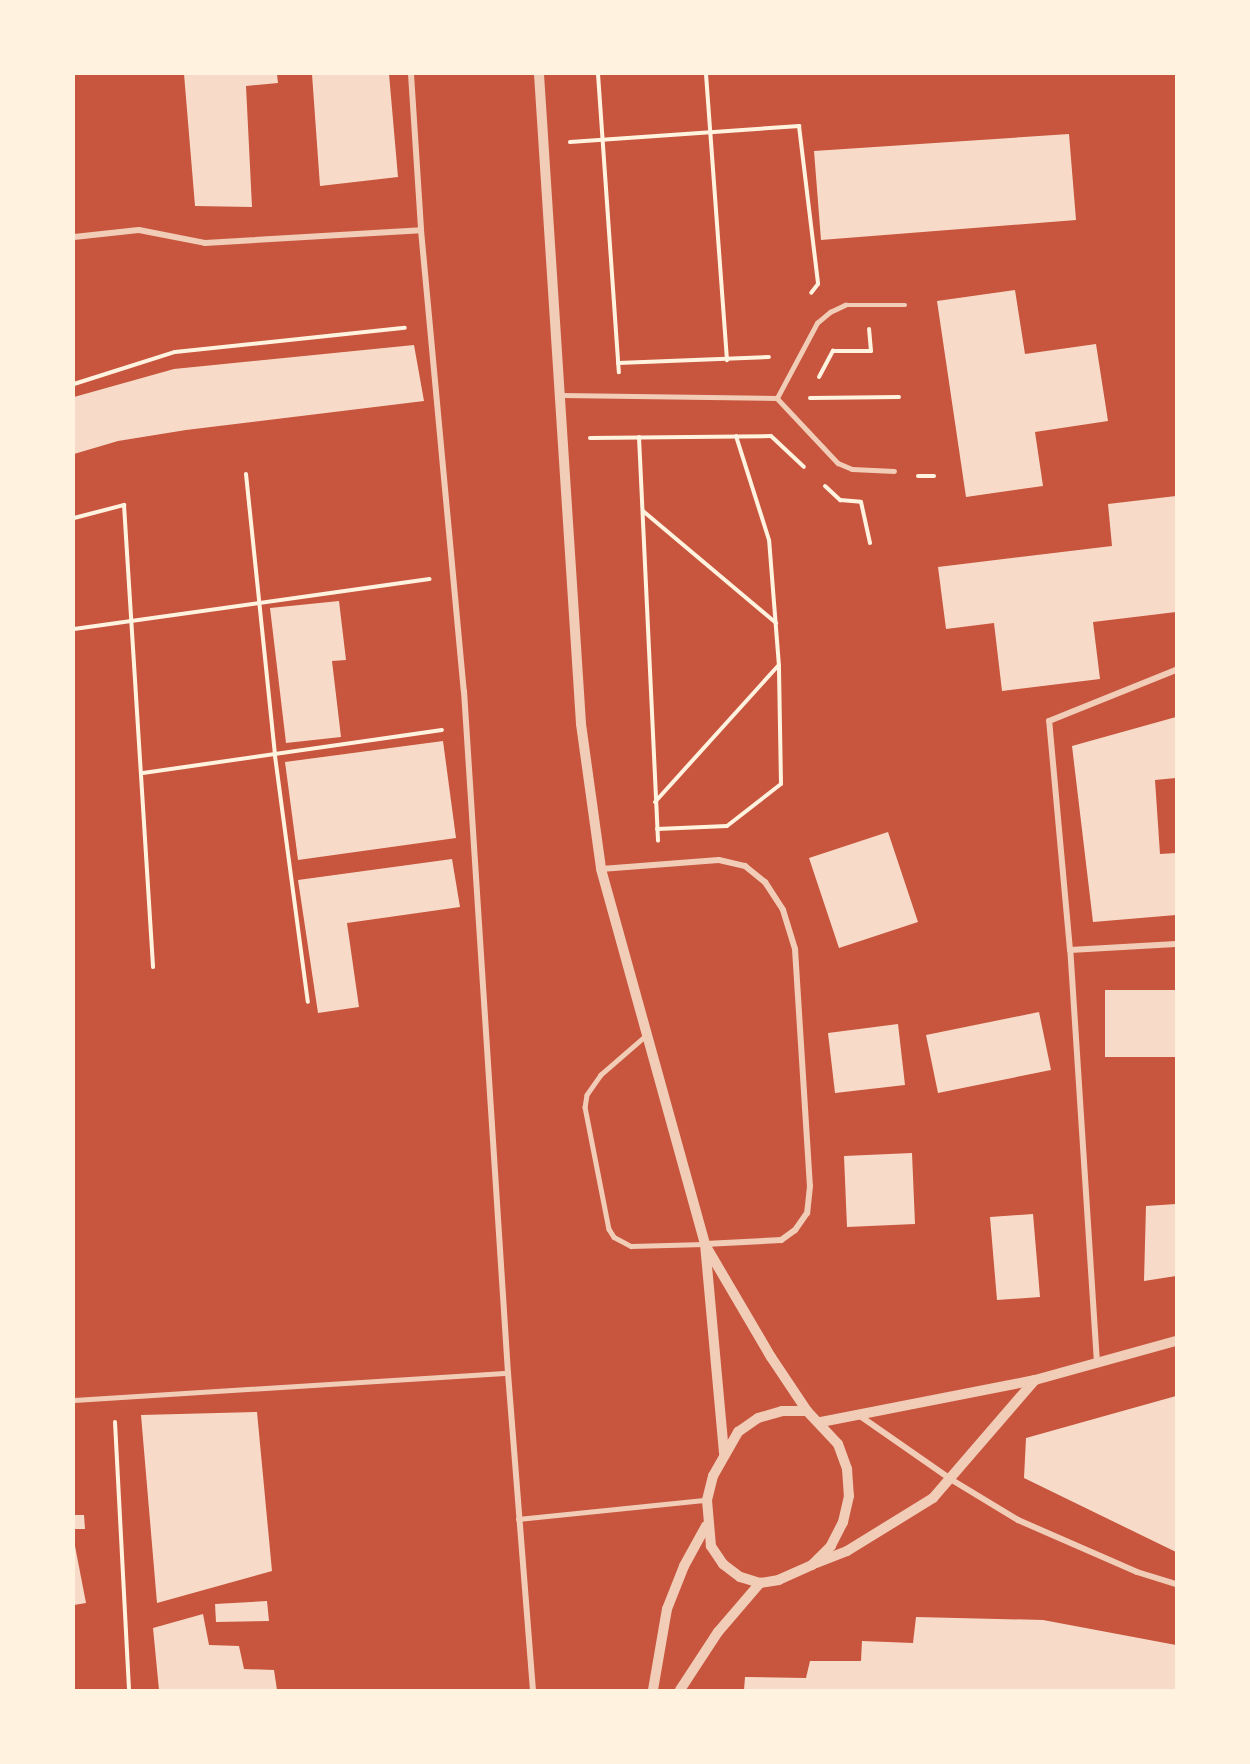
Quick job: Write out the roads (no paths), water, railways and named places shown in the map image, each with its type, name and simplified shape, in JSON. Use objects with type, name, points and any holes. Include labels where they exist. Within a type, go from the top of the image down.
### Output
[{"type":"street","points":[[411,74],[421,231],[455,575],[518,1519],[533,1690]]},
{"type":"street","points":[[539,74],[581,724],[601,869],[705,1244],[724,1453]]},
{"type":"street","points":[[74,237],[139,230],[205,243],[421,231]]},
{"type":"street","points":[[1097,1363],[1070,950],[1049,721],[1176,670]]},
{"type":"street","points":[[601,869],[719,860],[745,866],[765,882],[783,910],[795,949],[810,1186],[807,1213],[795,1230],[781,1240],[705,1244]]},
{"type":"street","points":[[1070,950],[1176,944]]},
{"type":"street","points":[[705,1244],[807,1411],[821,1422],[838,1444],[847,1469],[849,1496],[843,1522],[831,1546],[812,1565]]},
{"type":"street","points":[[821,1422],[1035,1380],[1176,1341]]},
{"type":"street","points":[[74,1400],[508,1373]]},
{"type":"street","points":[[807,1411],[782,1411],[758,1418],[738,1432],[724,1453],[707,1500],[706,1526],[711,1546],[723,1564],[740,1577],[760,1583],[796,1574],[847,1551],[933,1498],[952,1480],[1035,1380]]},
{"type":"street","points":[[860,1416],[952,1480],[1018,1520],[1137,1572],[1176,1584]]},
{"type":"street","points":[[653,1690],[667,1609],[684,1566],[706,1526]]},
{"type":"street","points":[[680,1690],[718,1632],[760,1583]]},
{"type":"lane","points":[[777,398],[818,323],[830,312],[845,305],[905,306]]},
{"type":"lane","points":[[559,395],[777,398],[838,463],[852,469],[894,471]]},
{"type":"lane","points":[[647,1035],[601,1075],[587,1095],[585,1107],[609,1229],[614,1237],[631,1246],[705,1244]]},
{"type":"lane","points":[[518,1519],[707,1500]]}]
